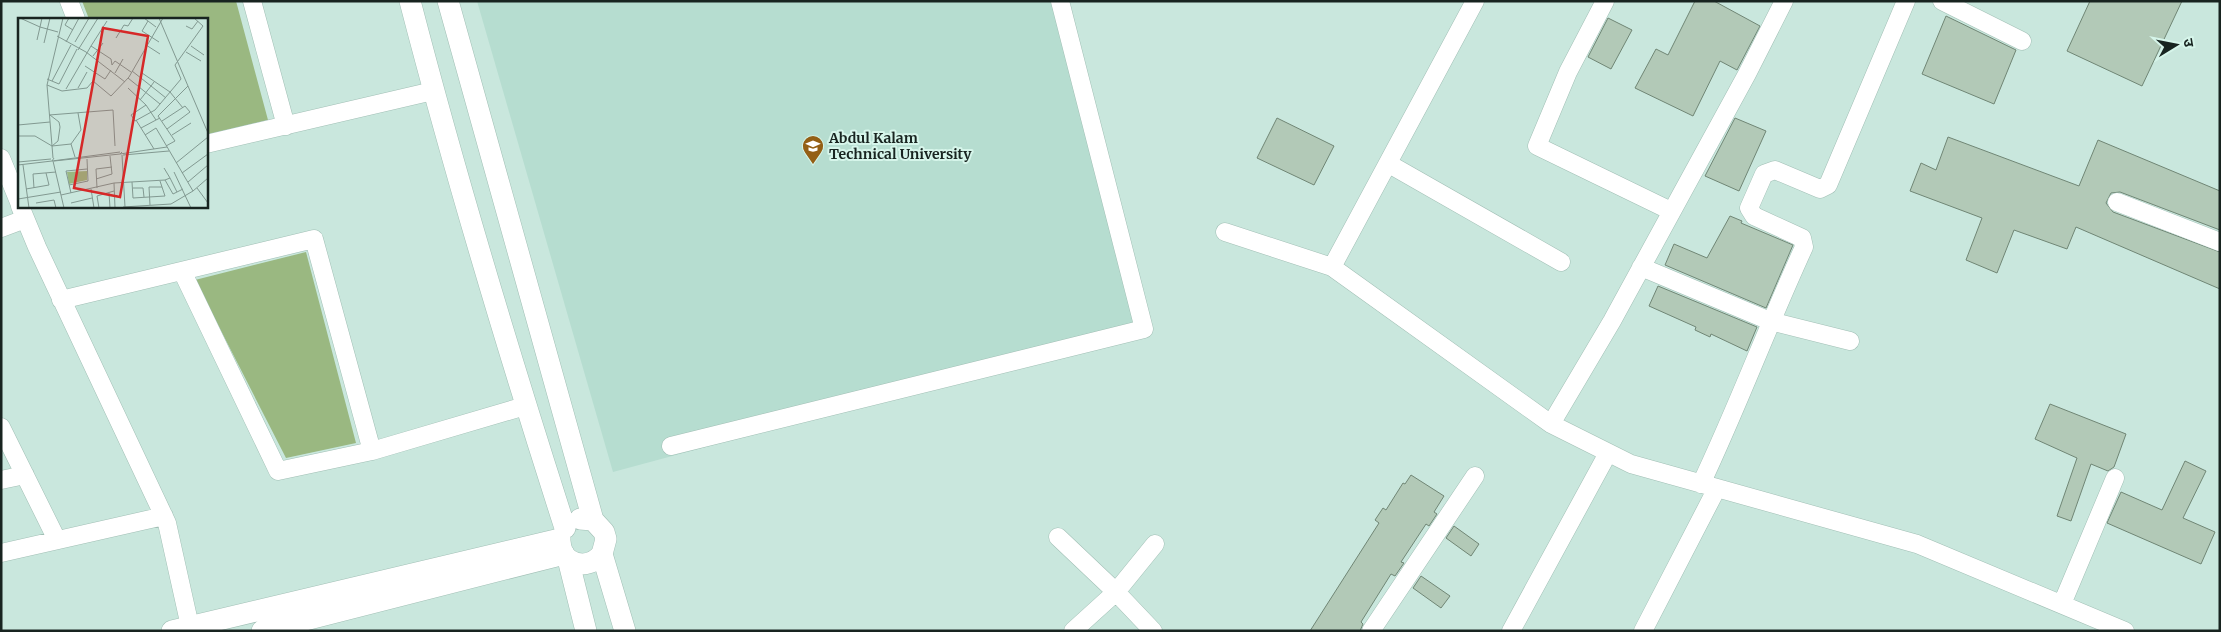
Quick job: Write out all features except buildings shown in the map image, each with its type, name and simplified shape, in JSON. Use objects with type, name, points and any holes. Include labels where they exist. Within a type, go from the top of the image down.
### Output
[{"type":"street","points":[[69,1],[76,18]]},
{"type":"street","points":[[252,1],[286,126]]},
{"type":"street","points":[[410,1],[433,91],[526,406],[586,631]]},
{"type":"street","points":[[448,1],[593,520],[604,532],[606,539],[602,554],[597,560],[582,565],[564,545]]},
{"type":"street","points":[[671,446],[1144,329],[1060,1]]},
{"type":"street","points":[[1332,267],[1475,1]]},
{"type":"street","points":[[1605,1],[1568,72],[1537,146],[1671,211]]},
{"type":"street","points":[[1551,424],[1641,267],[1747,74],[1784,1]]},
{"type":"street","points":[[1642,631],[1709,486],[1731,421],[1770,321],[1804,247],[1802,238],[1754,216],[1748,208],[1764,174],[1775,170],[1820,189],[1828,185],[1906,1]]},
{"type":"street","points":[[1942,1],[2022,41]]},
{"type":"street","points":[[208,144],[433,91]]},
{"type":"street","points":[[1,158],[18,200]]},
{"type":"street","points":[[1389,164],[1561,262]]},
{"type":"street","points":[[2117,202],[2220,242]]},
{"type":"street","points":[[1,228],[23,212],[61,300],[164,516],[167,523],[184,629],[564,545]]},
{"type":"street","points":[[1225,232],[1332,267],[1551,424],[1631,464],[1917,544],[2062,604],[2090,624],[2124,631]]},
{"type":"street","points":[[61,300],[314,239],[372,451]]},
{"type":"street","points":[[1641,267],[1770,321],[1850,341]]},
{"type":"street","points":[[182,271],[278,470],[372,451],[526,406]]},
{"type":"street","points":[[1,427],[57,540]]},
{"type":"street","points":[[1511,631],[1608,453]]},
{"type":"street","points":[[1,480],[25,475]]},
{"type":"street","points":[[1370,631],[1475,476]]},
{"type":"street","points":[[2062,604],[2114,478]]},
{"type":"street","points":[[1,553],[164,516]]},
{"type":"street","points":[[262,631],[564,545],[578,519],[593,520]]},
{"type":"street","points":[[1058,538],[1116,592],[1153,631]]},
{"type":"street","points":[[1073,631],[1116,592],[1155,544]]},
{"type":"street","points":[[602,554],[625,631]]},
{"type":"shaded area","name":"Abdul Kalam Technical University","points":[[477,1],[1060,1],[1144,329],[613,472]]},
{"type":"green space","points":[[82,1],[236,1],[268,120],[208,135],[208,18],[89,18]]},
{"type":"green space","points":[[306,252],[356,443],[286,458],[195,280]]},
{"type":"place","name":"Abdul Kalam Technical University","points":[[813,165]]}]
